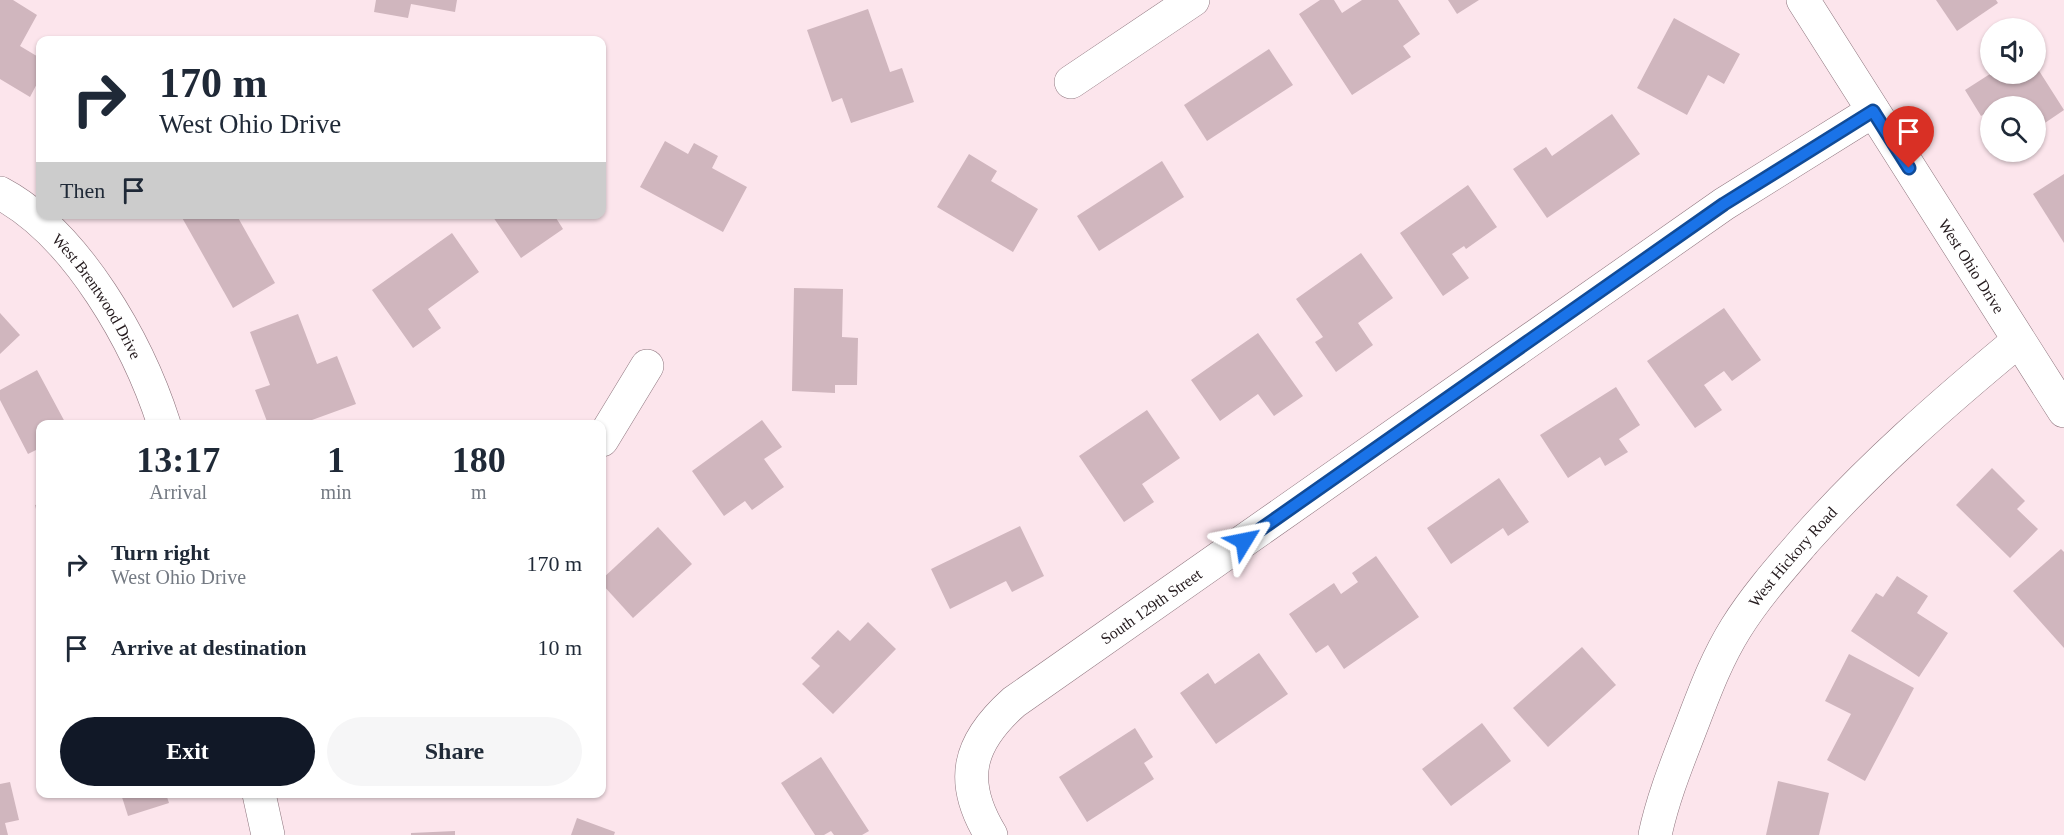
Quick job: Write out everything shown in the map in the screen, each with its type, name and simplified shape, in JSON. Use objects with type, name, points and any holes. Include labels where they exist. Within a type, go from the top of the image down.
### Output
[{"type":"street","points":[[1071,82],[1193,0]]},
{"type":"street","name":"West Ohio Drive","points":[[1803,0],[2064,411]]},
{"type":"street","name":"South 129th Street","points":[[991,835],[981,818],[973,795],[971,773],[973,760],[982,737],[996,718],[1014,702],[1724,204],[1873,111]]},
{"type":"street","name":"West Brentwood Drive","points":[[0,193],[14,200],[36,218]]},
{"type":"street","name":"West Brentwood Drive","points":[[37,219],[55,234],[74,256],[112,311],[137,358],[162,420]]},
{"type":"street","name":"West Hickory Road","points":[[1654,835],[1673,775],[1715,667],[1735,629],[1764,587],[1826,517],[1886,455],[2018,340]]},
{"type":"street","points":[[606,433],[647,366]]},
{"type":"street","points":[[260,798],[268,835]]},
{"type":"building","points":[[0,0],[13,0],[37,15],[20,46],[36,56],[36,86],[30,97],[0,79]]},
{"type":"building","points":[[376,0],[457,0],[455,12],[411,4],[408,18],[374,12]]},
{"type":"building","points":[[1320,0],[1334,0],[1342,13],[1362,0],[1398,0],[1420,34],[1403,46],[1411,57],[1352,95],[1299,14]]},
{"type":"building","points":[[1448,0],[1479,0],[1457,14]]},
{"type":"building","points":[[1936,0],[1996,0],[1998,3],[1957,31]]},
{"type":"building","points":[[868,9],[890,72],[902,68],[914,102],[851,123],[842,98],[832,102],[807,30]]},
{"type":"building","points":[[1674,18],[1740,54],[1724,84],[1708,75],[1687,115],[1637,88]]},
{"type":"building","points":[[1269,49],[1293,85],[1207,141],[1184,105]]},
{"type":"building","points":[[1980,80],[1980,84],[2046,84],[2046,82],[2064,110],[2046,122],[2046,96],[1980,96],[1980,114],[1965,90]]},
{"type":"building","points":[[1612,114],[1640,154],[1547,218],[1513,169],[1546,147],[1552,156]]},
{"type":"building","points":[[665,141],[688,154],[694,143],[718,156],[712,168],[747,187],[723,232],[640,187]]},
{"type":"building","points":[[969,154],[997,171],[991,181],[1038,209],[1013,252],[937,207]]},
{"type":"building","points":[[1162,161],[1184,197],[1099,251],[1077,216]]},
{"type":"building","points":[[2064,174],[2064,243],[2033,194]]},
{"type":"building","points":[[1468,185],[1497,227],[1466,249],[1464,246],[1452,254],[1469,278],[1443,296],[1400,233]]},
{"type":"building","points":[[183,219],[239,219],[275,283],[233,308]]},
{"type":"building","points":[[494,219],[557,219],[563,229],[521,258]]},
{"type":"building","points":[[452,233],[479,272],[428,309],[441,328],[413,348],[372,290]]},
{"type":"building","points":[[1361,253],[1393,298],[1358,323],[1373,345],[1336,372],[1315,342],[1323,337],[1296,299]]},
{"type":"building","points":[[794,288],[843,289],[842,337],[858,338],[857,385],[835,385],[835,393],[792,391]]},
{"type":"building","points":[[1724,308],[1761,360],[1732,381],[1724,371],[1704,385],[1722,410],[1695,428],[1647,361]]},
{"type":"building","points":[[0,313],[20,335],[0,354]]},
{"type":"building","points":[[298,314],[317,364],[337,356],[356,404],[312,420],[266,420],[255,390],[270,385],[250,332]]},
{"type":"building","points":[[1258,333],[1303,396],[1274,416],[1258,394],[1220,421],[1191,380]]},
{"type":"building","points":[[37,370],[64,420],[36,420],[36,450],[28,454],[0,400],[0,390]]},
{"type":"building","points":[[1616,387],[1640,425],[1619,439],[1628,452],[1605,466],[1600,457],[1568,478],[1540,435]]},
{"type":"building","points":[[1147,410],[1180,458],[1142,484],[1154,502],[1124,522],[1079,456]]},
{"type":"building","points":[[762,420],[782,447],[764,459],[784,487],[752,510],[745,501],[724,516],[692,471]]},
{"type":"building","points":[[1992,468],[2025,501],[2017,509],[2038,529],[2010,558],[1956,505]]},
{"type":"building","points":[[1499,478],[1529,522],[1508,536],[1503,528],[1451,564],[1427,528]]},
{"type":"building","points":[[1020,526],[1044,576],[1012,592],[1006,581],[950,609],[931,569]]},
{"type":"building","points":[[658,527],[692,564],[633,618],[606,588],[606,575]]},
{"type":"building","points":[[2061,549],[2064,552],[2064,648],[2013,591]]},
{"type":"building","points":[[1376,556],[1419,617],[1344,669],[1328,645],[1316,653],[1289,614],[1334,583],[1341,594],[1358,582],[1352,573]]},
{"type":"building","points":[[1897,576],[1928,596],[1917,613],[1948,633],[1919,677],[1851,631],[1876,593],[1883,597]]},
{"type":"building","points":[[868,622],[896,649],[833,714],[802,684],[820,666],[811,658],[838,630],[850,641]]},
{"type":"building","points":[[1582,647],[1616,685],[1548,747],[1513,708]]},
{"type":"building","points":[[1259,653],[1288,694],[1216,744],[1180,693],[1208,673],[1215,684]]},
{"type":"building","points":[[1849,654],[1914,688],[1865,781],[1827,760],[1851,714],[1825,701]]},
{"type":"building","points":[[1482,723],[1511,761],[1451,806],[1422,769]]},
{"type":"building","points":[[1135,728],[1153,757],[1144,763],[1154,779],[1087,822],[1059,777]]},
{"type":"building","points":[[821,757],[869,831],[862,835],[834,835],[831,831],[824,835],[815,835],[781,783]]},
{"type":"building","points":[[1778,781],[1829,793],[1819,835],[1766,835]]},
{"type":"building","points":[[10,782],[19,820],[5,823],[8,835],[0,835],[0,784]]},
{"type":"building","points":[[122,798],[167,798],[169,803],[128,816]]},
{"type":"building","points":[[577,818],[615,832],[614,835],[571,835]]},
{"type":"building","points":[[455,831],[455,835],[411,835],[411,833]]},
{"type":"route","points":[[1244,541],[1724,204],[1873,111],[1909,168]]}]
